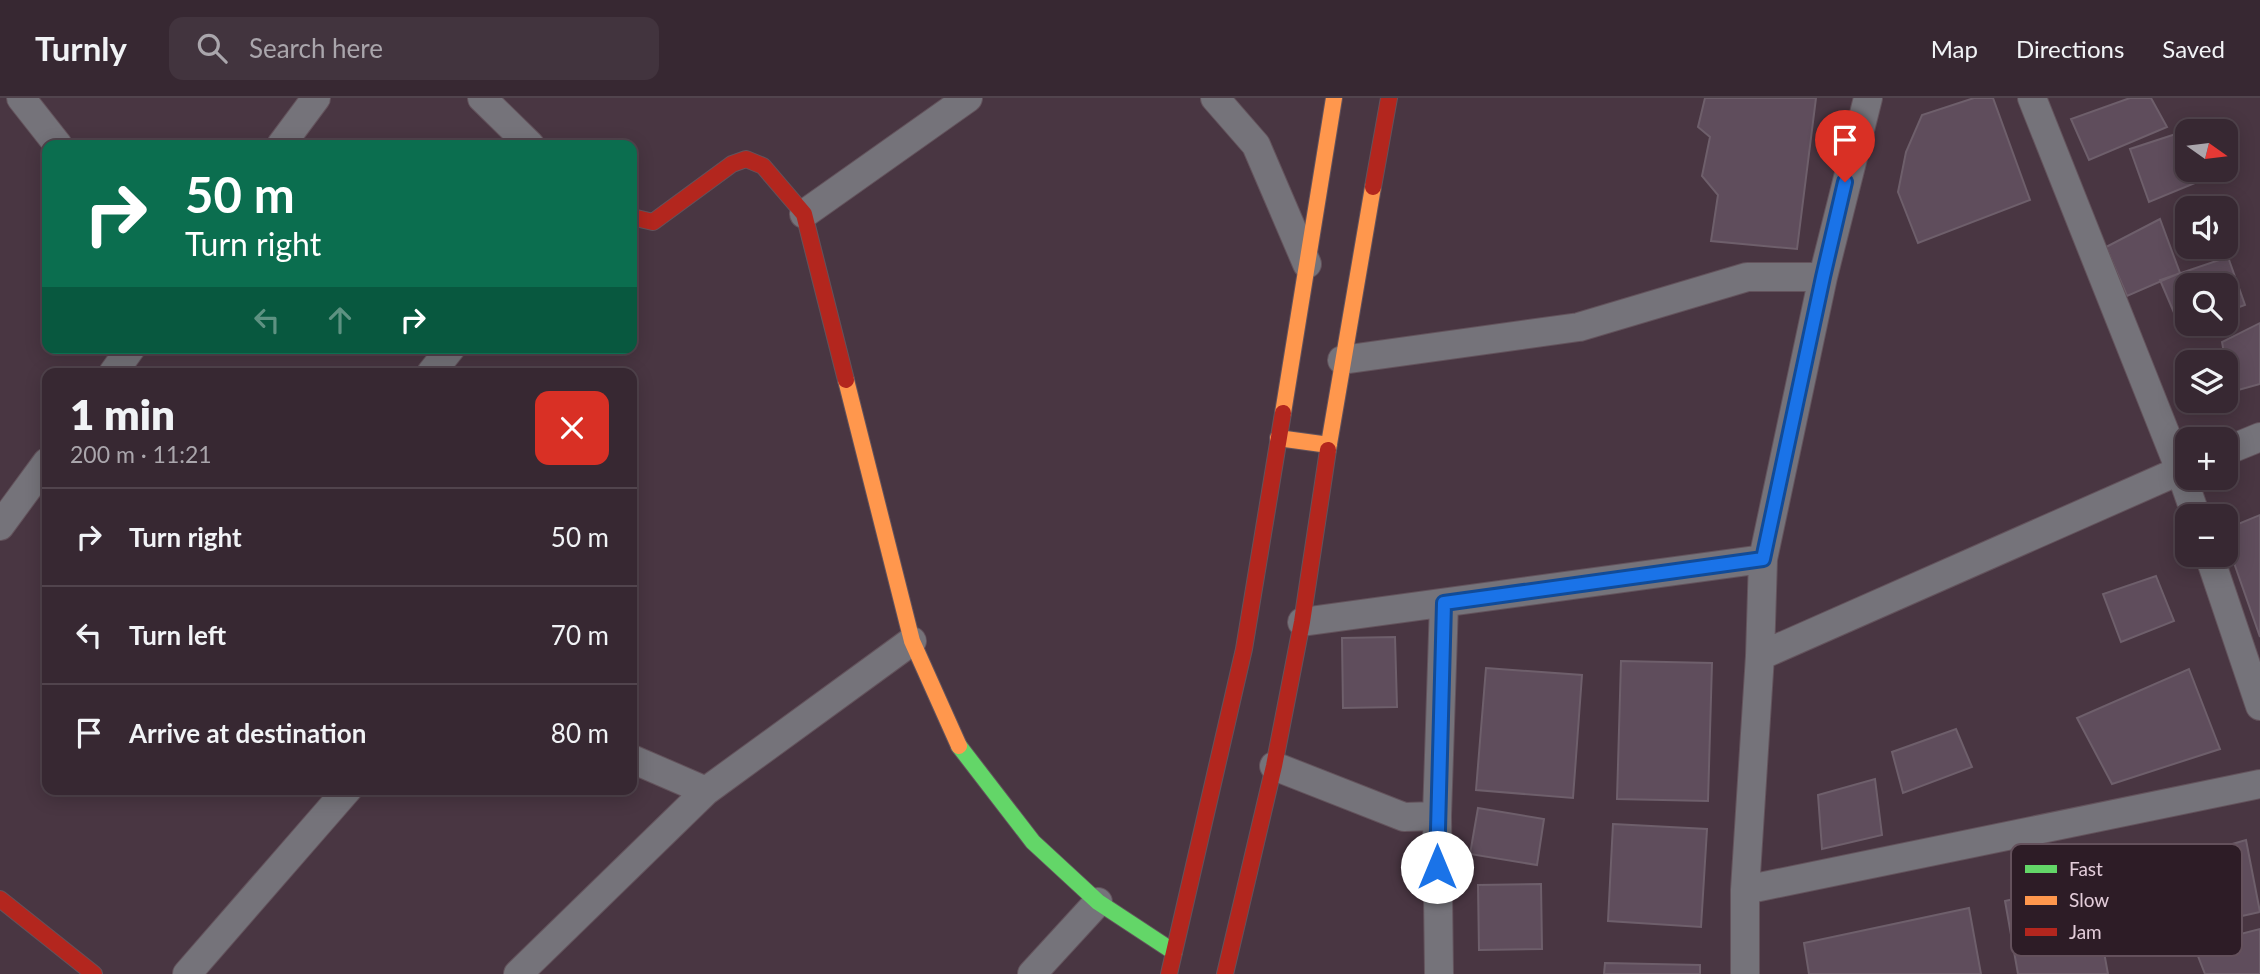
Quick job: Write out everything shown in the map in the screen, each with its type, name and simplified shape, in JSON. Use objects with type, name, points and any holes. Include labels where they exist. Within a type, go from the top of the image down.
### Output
[{"type":"main road","points":[[1169,974],[1244,649],[1334,98]]},
{"type":"main road","points":[[1224,974],[1274,766],[1302,622],[1342,360],[1389,98]]},
{"type":"main road","points":[[637,218],[653,222],[732,164],[746,159],[763,166],[804,214],[912,641],[955,741],[1033,842],[1098,902],[1174,952]]},
{"type":"main road","points":[[1278,438],[1329,445]]},
{"type":"main road","points":[[0,899],[94,974]]},
{"type":"street","points":[[21,98],[54,140]]},
{"type":"street","points":[[285,140],[316,98]]},
{"type":"street","points":[[482,98],[525,140]]},
{"type":"street","points":[[804,214],[968,98]]},
{"type":"street","points":[[1215,98],[1256,145],[1307,264]]},
{"type":"street","points":[[1745,974],[1745,890],[1760,656],[1763,559],[1823,277],[1868,98]]},
{"type":"street","points":[[2032,98],[2175,447]]},
{"type":"street","points":[[1342,360],[1579,327],[1747,277],[1823,277]]},
{"type":"street","points":[[435,368],[446,354]]},
{"type":"street","points":[[2238,447],[2260,437]]},
{"type":"street","points":[[0,526],[42,469]]},
{"type":"street","points":[[1760,656],[2175,473]]},
{"type":"street","points":[[1302,622],[1763,559]]},
{"type":"street","points":[[2213,567],[2260,705]]},
{"type":"street","points":[[1439,974],[1437,817],[1444,603]]},
{"type":"street","points":[[524,972],[706,791],[912,641]]},
{"type":"street","points":[[637,761],[706,791]]},
{"type":"street","points":[[1274,766],[1404,817],[1437,817]]},
{"type":"street","points":[[1745,890],[2260,784]]},
{"type":"street","points":[[187,974],[343,795]]},
{"type":"street","points":[[1032,974],[1098,902]]},
{"type":"building","points":[[1705,98],[1816,98],[1797,249],[1711,241],[1718,195],[1702,176],[1710,137],[1698,127]]},
{"type":"building","points":[[1974,98],[1993,98],[2030,200],[1918,243],[1898,192],[1906,152],[1922,115]]},
{"type":"building","points":[[2130,98],[2151,98],[2167,127],[2089,160],[2071,119]]},
{"type":"building","points":[[2175,134],[2175,182],[2197,182],[2149,202],[2130,149]]},
{"type":"building","points":[[2160,219],[2180,273],[2127,296],[2106,247]]},
{"type":"building","points":[[2229,259],[2234,273],[2181,273]]},
{"type":"building","points":[[2175,275],[2175,315],[2160,280]]},
{"type":"building","points":[[2238,285],[2245,305],[2238,308]]},
{"type":"building","points":[[2260,323],[2260,384],[2238,390],[2238,350],[2223,350],[2222,342]]},
{"type":"building","points":[[2260,515],[2260,637],[2235,567],[2238,567],[2238,524]]},
{"type":"building","points":[[2156,576],[2174,621],[2121,642],[2103,594]]},
{"type":"building","points":[[1395,637],[1397,707],[1343,708],[1342,638]]},
{"type":"building","points":[[1621,661],[1712,663],[1708,801],[1617,799]]},
{"type":"building","points":[[1486,668],[1582,675],[1573,798],[1476,790]]},
{"type":"building","points":[[2189,669],[2220,749],[2112,784],[2077,718]]},
{"type":"building","points":[[1956,729],[1972,767],[1903,793],[1892,752]]},
{"type":"building","points":[[1875,779],[1882,835],[1822,849],[1818,795]]},
{"type":"building","points":[[1478,808],[1544,819],[1537,865],[1470,854]]},
{"type":"building","points":[[1613,824],[1707,829],[1701,927],[1608,921]]},
{"type":"building","points":[[2246,840],[2260,912],[2242,916],[2242,844],[2232,844]]},
{"type":"building","points":[[1541,884],[1542,949],[1479,950],[1478,885]]},
{"type":"building","points":[[2011,900],[2011,935],[2005,901]]},
{"type":"building","points":[[1969,908],[1981,974],[1809,974],[1804,943]]},
{"type":"building","points":[[2260,929],[2260,974],[2205,974],[2198,956],[2242,956],[2242,934]]},
{"type":"building","points":[[2015,956],[2105,956],[2108,974],[2018,974]]},
{"type":"building","points":[[1605,963],[1700,965],[1700,974],[1604,974]]},
{"type":"traffic: fast","points":[[959,746],[1033,842],[1098,902],[1174,952]]},
{"type":"traffic: slow","points":[[1283,413],[1334,98]]},
{"type":"traffic: slow","points":[[1328,450],[1373,187]]},
{"type":"traffic: slow","points":[[846,380],[912,641],[959,746]]},
{"type":"traffic: slow","points":[[1278,438],[1329,445]]},
{"type":"traffic: jam","points":[[1373,187],[1389,98]]},
{"type":"traffic: jam","points":[[637,218],[653,222],[732,164],[746,159],[763,166],[804,214],[846,380]]},
{"type":"traffic: jam","points":[[1169,974],[1244,649],[1283,413]]},
{"type":"traffic: jam","points":[[1225,974],[1274,766],[1302,622],[1328,450]]},
{"type":"traffic: jam","points":[[0,899],[94,974]]},
{"type":"route","points":[[1437,867],[1444,603],[1763,559],[1845,182]]}]
